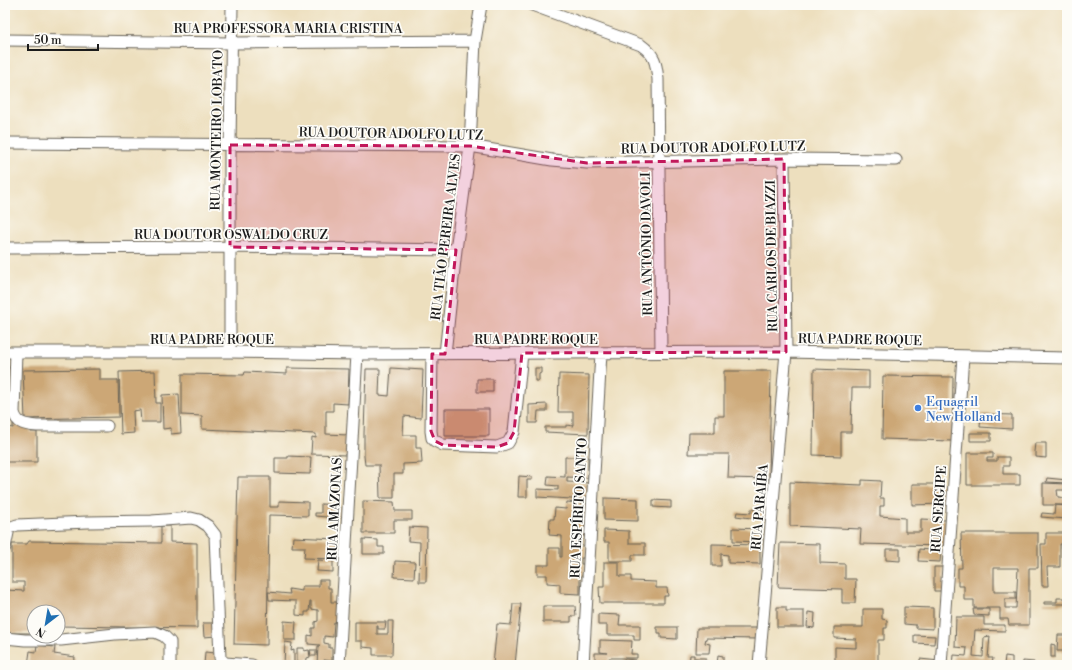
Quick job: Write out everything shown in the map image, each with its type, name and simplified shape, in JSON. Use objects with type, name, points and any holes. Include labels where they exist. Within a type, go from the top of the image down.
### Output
[{"type":"street","name":"RUA MONTEIRO LOBATO","points":[[230,352],[232,5]]},
{"type":"street","name":"RUA TIÃO PEREIRA ALVES","points":[[445,354],[456,250],[470,146],[475,41],[481,5]]},
{"type":"street","name":"RUA ANTÔNIO DAVOLI","points":[[532,5],[641,45],[650,51],[654,56],[656,65],[659,162],[661,352]]},
{"type":"street","name":"RUA PROFESSORA MARIA CRISTINA","points":[[5,40],[231,43],[475,41]]},
{"type":"street","name":"RUA DOUTOR ADOLFO LUTZ","points":[[5,143],[470,146],[552,160],[587,163],[784,159],[896,160]]},
{"type":"street","name":"RUA CARLOS DE BIAZZI","points":[[784,159],[786,352]]},
{"type":"street","name":"RUA DOUTOR OSWALDO CRUZ","points":[[5,248],[230,247],[456,250]]},
{"type":"street","name":"RUA PADRE ROQUE","points":[[11,352],[230,352],[357,354],[786,352],[1067,358]]},
{"type":"street","points":[[11,352],[14,412],[15,418],[18,422],[37,426],[107,426]]},
{"type":"street","name":"RUA PARAÍBA","points":[[759,665],[786,352]]},
{"type":"street","points":[[432,354],[432,438],[444,445],[497,447],[508,443],[514,432],[522,353]]},
{"type":"street","name":"RUA ESPÍRITO SANTO","points":[[583,665],[601,353]]},
{"type":"street","name":"RUA AMAZONAS","points":[[339,665],[357,354]]},
{"type":"street","name":"RUA SERGIPE","points":[[941,665],[963,356]]},
{"type":"street","points":[[5,547],[9,528],[17,525],[152,521],[190,518],[199,520],[208,526],[215,535],[220,658],[225,663],[252,664]]},
{"type":"street","points":[[5,638],[25,640],[62,640],[115,634],[154,632],[164,636],[170,642],[170,665]]},
{"type":"highlighted area","points":[[230,145],[470,146],[587,163],[784,159],[786,352],[522,353],[514,432],[508,443],[497,447],[443,445],[435,441],[431,431],[432,354],[445,354],[456,250],[230,247]]},
{"type":"building","points":[[5,368],[13,368],[13,403],[5,403]]},
{"type":"building","points":[[287,368],[349,369],[348,404],[333,403],[333,411],[326,411],[326,434],[348,435],[347,455],[311,454],[312,437],[316,438],[316,434],[202,429],[202,416],[182,415],[182,374],[244,375],[245,372],[287,374]]},
{"type":"building","points":[[391,368],[423,370],[421,418],[404,416],[403,435],[416,435],[416,448],[421,448],[422,463],[403,464],[403,474],[394,474],[394,498],[380,498],[379,465],[365,465],[364,456],[366,369],[380,369],[379,395],[389,396]]},
{"type":"building","points":[[535,368],[541,368],[539,381],[535,381]]},
{"type":"building","points":[[100,369],[100,380],[118,380],[119,417],[25,419],[23,370]]},
{"type":"building","points":[[814,369],[869,371],[869,388],[852,388],[851,432],[841,432],[841,456],[813,455]]},
{"type":"building","points":[[155,371],[156,403],[160,403],[160,422],[141,422],[140,410],[133,411],[134,433],[121,434],[119,372]]},
{"type":"building","points":[[724,371],[771,371],[769,479],[728,478],[729,454],[688,454],[689,433],[715,433],[715,416],[724,416]]},
{"type":"building","points":[[559,374],[589,375],[588,434],[545,432],[545,427],[566,427],[566,425],[573,426],[573,412],[558,412]]},
{"type":"building","name":"Equagril New Holland","points":[[883,376],[953,377],[952,441],[882,439]]},
{"type":"building","points":[[477,379],[493,379],[493,392],[477,392]]},
{"type":"building","points":[[179,394],[181,433],[171,434],[171,428],[163,429],[162,395]]},
{"type":"building","points":[[547,404],[547,411],[538,411],[537,423],[529,423],[529,405]]},
{"type":"building","points":[[445,409],[489,409],[489,436],[445,436]]},
{"type":"building","points":[[981,414],[1012,415],[1012,429],[980,427]]},
{"type":"building","points":[[5,423],[7,423],[7,427],[13,428],[13,424],[21,424],[30,427],[31,432],[37,432],[37,462],[5,462]]},
{"type":"building","points":[[970,433],[991,433],[991,441],[970,441]]},
{"type":"building","points":[[1035,443],[1046,443],[1046,458],[1036,457],[1036,452],[1034,452]]},
{"type":"building","points":[[967,453],[993,453],[993,458],[987,458],[987,461],[997,461],[997,457],[1009,457],[1009,466],[1003,466],[1003,474],[1020,474],[1020,485],[967,485]]},
{"type":"building","points":[[288,456],[311,457],[310,474],[275,473],[275,458],[288,458]]},
{"type":"building","points":[[565,457],[588,457],[588,478],[567,477],[567,482],[590,483],[589,500],[537,497],[537,489],[558,490],[558,486],[547,485],[548,476],[565,477]]},
{"type":"building","points":[[519,476],[532,477],[532,480],[527,480],[527,497],[518,497]]},
{"type":"building","points":[[238,477],[270,477],[270,507],[279,507],[279,501],[308,502],[308,516],[269,515],[267,645],[234,644]]},
{"type":"building","points":[[1047,478],[1067,480],[1067,483],[1046,482]]},
{"type":"building","points":[[862,480],[881,481],[880,498],[884,498],[884,506],[880,506],[880,516],[905,518],[905,532],[921,532],[921,519],[946,520],[945,546],[860,544],[861,529],[790,526],[790,482],[862,485]]},
{"type":"building","points":[[1043,483],[1067,484],[1067,490],[1057,490],[1058,497],[1067,498],[1067,505],[1043,505]]},
{"type":"building","points":[[912,484],[942,484],[942,504],[912,505]]},
{"type":"building","points":[[604,498],[638,499],[638,521],[604,520]]},
{"type":"building","points":[[653,500],[671,501],[671,508],[653,507]]},
{"type":"building","points":[[363,501],[394,502],[395,511],[412,511],[412,520],[394,520],[394,533],[363,533]]},
{"type":"building","points":[[567,502],[589,504],[587,521],[585,521],[584,536],[582,537],[581,546],[585,546],[585,558],[581,558],[581,564],[584,564],[584,576],[580,576],[580,594],[560,593],[560,584],[547,583],[547,575],[537,575],[537,565],[549,565],[549,548],[560,548],[560,557],[562,557],[562,536],[549,535],[550,519],[554,519],[555,508],[566,509]]},
{"type":"building","points":[[321,504],[339,505],[338,518],[315,516],[315,513],[321,513]]},
{"type":"building","points":[[1055,505],[1067,506],[1067,519],[1041,517],[1042,513],[1054,514]]},
{"type":"building","points":[[751,509],[767,511],[766,520],[736,516],[737,512],[751,513]]},
{"type":"building","points":[[161,526],[170,526],[170,542],[197,543],[197,628],[66,626],[66,604],[26,604],[26,633],[5,633],[5,590],[24,591],[24,582],[12,582],[12,544],[27,544],[29,541],[161,543]]},
{"type":"building","points":[[409,527],[427,528],[426,582],[419,582],[420,542],[408,541]]},
{"type":"building","points":[[733,528],[762,529],[762,542],[733,541]]},
{"type":"building","points":[[604,530],[629,531],[629,543],[645,543],[645,555],[632,555],[632,561],[609,561],[609,542],[604,542]]},
{"type":"building","points":[[961,533],[1038,533],[1038,568],[1029,568],[1029,625],[1009,625],[1008,619],[1000,619],[1000,608],[974,608],[974,600],[964,600],[964,586],[958,586],[958,568],[962,568]],"holes":[[[994,568],[1018,568],[1016,608],[1005,608],[1005,599],[1016,599],[1016,592],[994,592]]]},
{"type":"building","points":[[1046,533],[1066,533],[1065,544],[1060,544],[1060,567],[1047,567],[1048,586],[1042,586],[1041,544],[1046,544]]},
{"type":"building","points":[[293,537],[337,539],[338,559],[304,558],[305,547],[292,547]]},
{"type":"building","points":[[363,539],[378,540],[378,547],[384,547],[384,554],[363,554]]},
{"type":"building","points":[[780,543],[820,544],[820,563],[845,564],[845,579],[856,579],[855,603],[842,603],[842,589],[778,587]]},
{"type":"building","points":[[712,544],[760,545],[760,564],[728,563],[728,555],[721,554],[721,566],[712,566]]},
{"type":"building","points":[[886,549],[900,549],[900,561],[886,560]]},
{"type":"building","points":[[919,549],[941,551],[940,562],[918,561]]},
{"type":"building","points":[[318,560],[333,561],[333,572],[317,571]]},
{"type":"building","points":[[395,561],[415,562],[414,578],[394,577]]},
{"type":"building","points":[[604,562],[619,562],[619,576],[631,576],[631,581],[656,582],[656,588],[667,588],[668,596],[664,596],[664,603],[600,603],[599,587],[604,587]]},
{"type":"building","points":[[934,567],[944,567],[944,591],[934,591]]},
{"type":"building","points":[[319,580],[328,580],[328,588],[331,588],[331,602],[339,602],[338,623],[334,622],[333,637],[324,636],[324,643],[329,644],[329,648],[332,648],[332,661],[324,660],[324,665],[317,665],[318,646],[320,645],[308,644],[308,635],[312,636],[312,628],[315,628],[315,622],[318,621],[318,610],[311,609],[310,601],[309,612],[305,612],[305,616],[296,615],[296,601],[269,600],[268,592],[290,594],[289,589],[302,591],[302,586],[319,586]]},
{"type":"building","points":[[1057,598],[1067,598],[1067,604],[1044,604],[1044,602],[1057,602]]},
{"type":"building","points":[[513,604],[521,604],[515,665],[493,665],[497,624],[511,625]]},
{"type":"building","points":[[543,606],[575,606],[576,616],[571,616],[571,622],[543,622]]},
{"type":"building","points":[[777,607],[786,607],[786,611],[804,611],[804,627],[777,627]]},
{"type":"building","points":[[904,607],[933,608],[933,629],[916,628],[916,625],[904,624]]},
{"type":"building","points":[[863,609],[882,609],[882,619],[887,620],[887,628],[884,628],[884,640],[878,640],[878,665],[835,665],[835,647],[856,648],[856,639],[834,638],[834,627],[863,627]]},
{"type":"building","points":[[973,609],[989,609],[989,616],[974,615]]},
{"type":"building","points":[[808,612],[815,613],[814,628],[807,627]]},
{"type":"building","points":[[598,614],[620,615],[619,625],[640,625],[640,640],[634,640],[634,635],[607,635],[607,625],[598,625]]},
{"type":"building","points":[[956,617],[984,617],[984,625],[1005,625],[1005,631],[975,630],[973,656],[983,657],[984,637],[990,636],[988,658],[993,658],[992,665],[953,665],[954,655],[966,656],[967,648],[955,647]]},
{"type":"building","points":[[284,621],[296,622],[296,640],[284,640]]},
{"type":"building","points":[[388,621],[393,621],[392,655],[373,655],[373,648],[362,647],[362,641],[355,641],[355,622],[386,622],[385,629],[378,629],[377,626],[377,634],[388,634]]},
{"type":"building","points":[[203,623],[215,623],[216,636],[204,637]]},
{"type":"building","points":[[656,627],[677,627],[677,639],[661,638],[661,633],[658,633],[658,629],[656,629]]},
{"type":"building","points":[[697,628],[758,628],[757,639],[706,638],[705,643],[710,644],[709,653],[696,653]]},
{"type":"building","points":[[914,635],[935,636],[934,644],[914,643]]},
{"type":"building","points":[[1058,635],[1067,635],[1067,660],[1064,660],[1064,651],[1057,651]]},
{"type":"building","points":[[600,640],[632,641],[631,654],[637,654],[637,658],[609,658],[608,664],[595,664],[595,653],[607,653],[600,652]]},
{"type":"building","points":[[285,642],[292,643],[291,651],[294,650],[294,665],[284,665]]},
{"type":"building","points":[[1051,644],[1055,645],[1055,657],[1051,657]]},
{"type":"building","points":[[37,645],[55,647],[54,654],[75,657],[74,665],[28,665],[30,651],[36,652]]},
{"type":"building","points":[[297,648],[304,648],[304,651],[309,650],[310,657],[307,658],[306,665],[297,665]]},
{"type":"building","points":[[310,650],[316,650],[316,656],[311,656]]},
{"type":"building","points":[[205,652],[216,653],[216,665],[204,665]]},
{"type":"building","points":[[690,655],[694,655],[694,665],[689,665]]},
{"type":"building","points":[[718,655],[723,656],[723,665],[717,665]]},
{"type":"building","points":[[1005,656],[1012,657],[1012,665],[1004,665]]},
{"type":"building","points":[[695,658],[705,658],[707,665],[695,665]]},
{"type":"building","points":[[624,659],[636,660],[635,665],[623,665]]},
{"type":"building","points":[[920,659],[939,661],[938,665],[920,665]]},
{"type":"building","points":[[1023,661],[1034,662],[1034,665],[1023,665]]},
{"type":"building","points":[[738,662],[754,663],[754,665],[738,665]]},
{"type":"place","name":"Equagril New Holland","points":[[918,408]]}]
